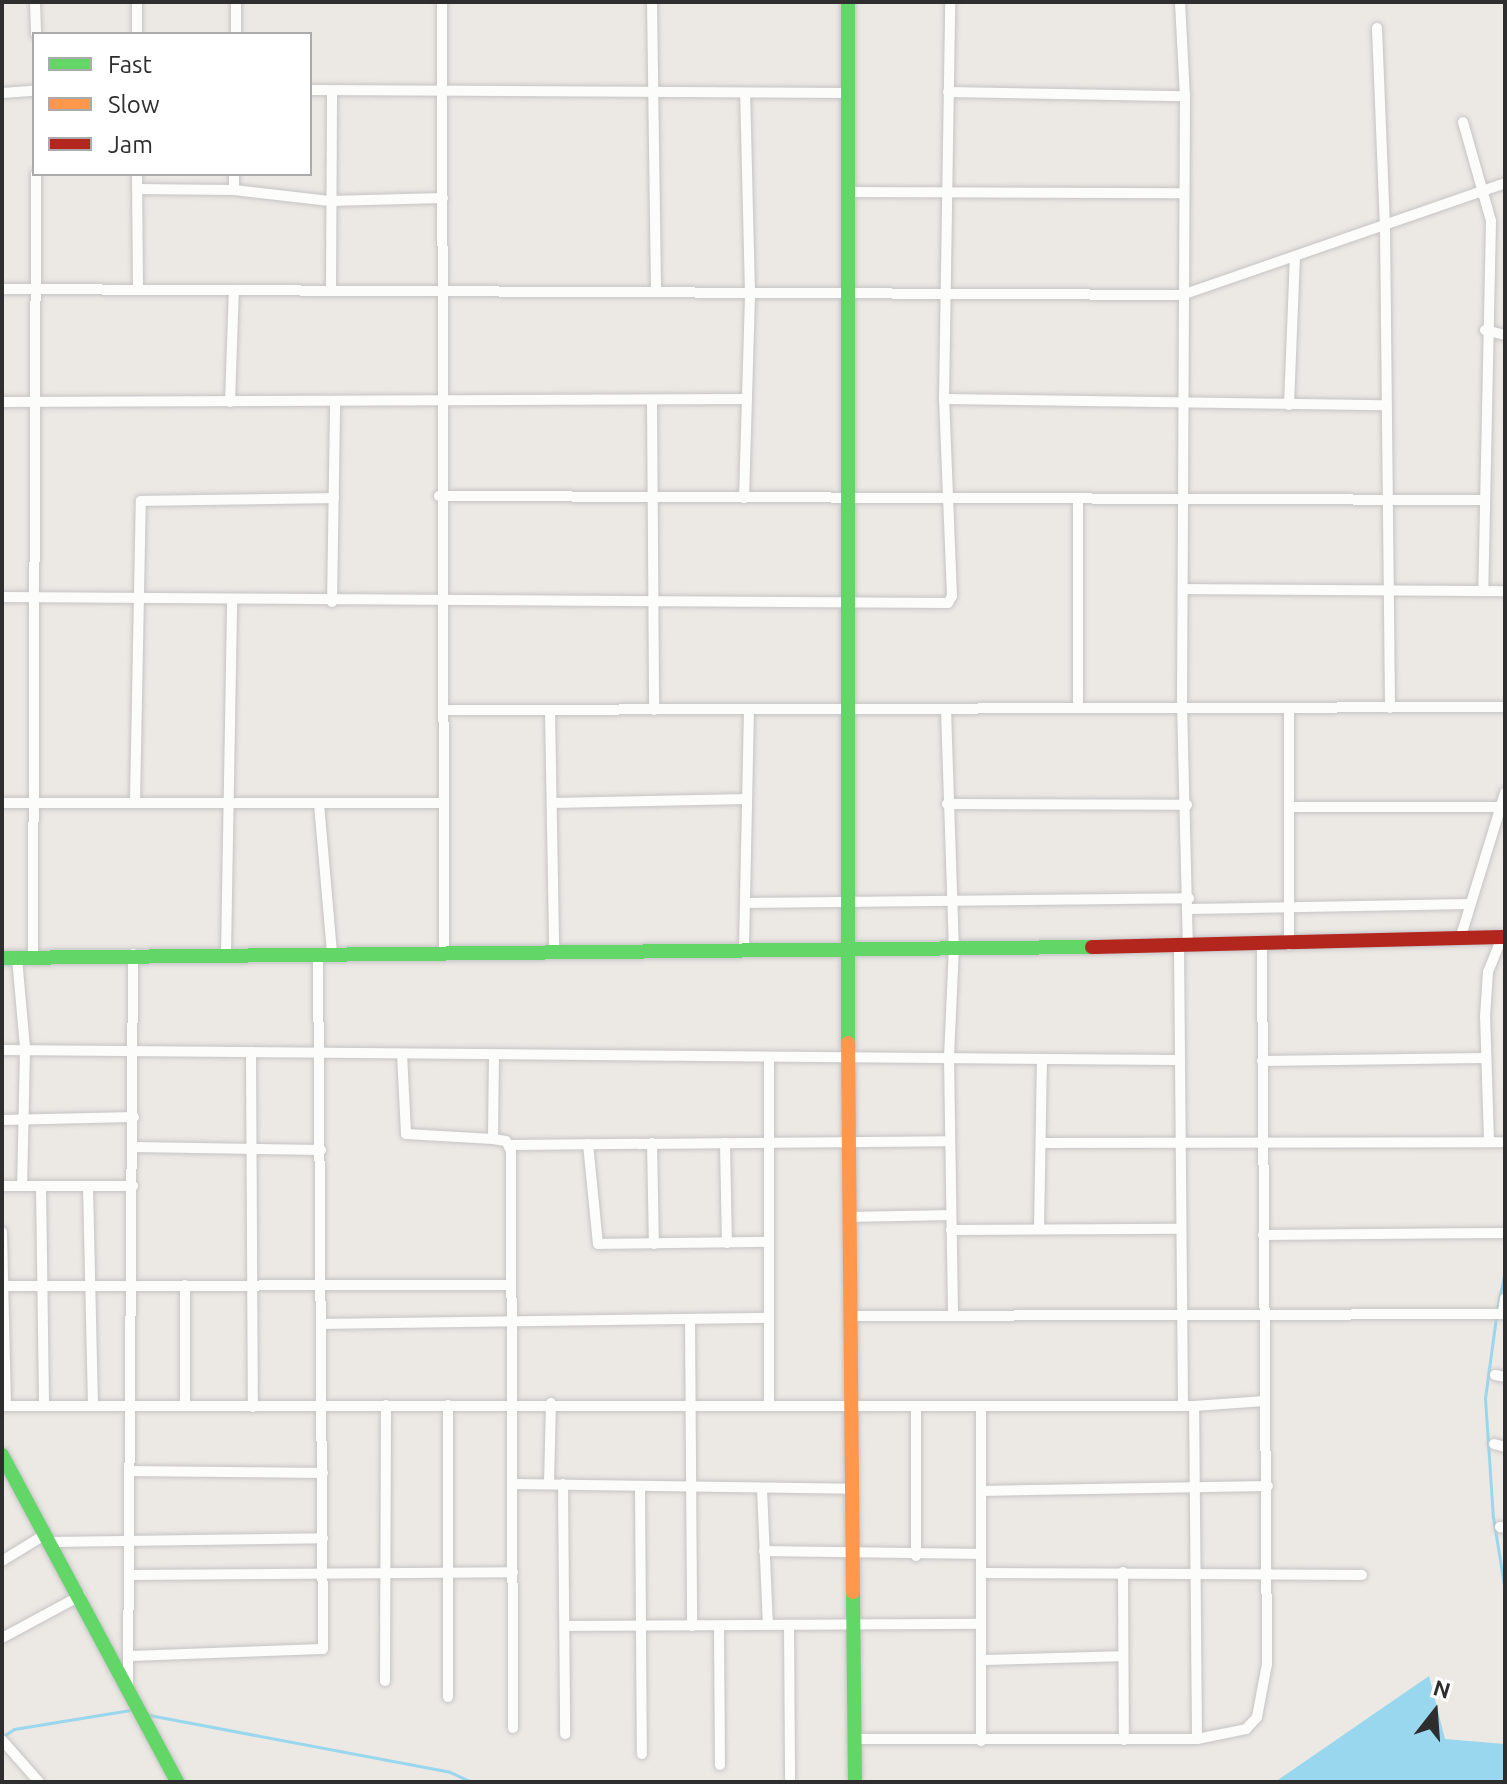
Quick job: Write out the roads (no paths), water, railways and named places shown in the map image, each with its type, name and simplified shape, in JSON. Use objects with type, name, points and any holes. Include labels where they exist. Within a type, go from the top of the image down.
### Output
[{"type":"street","points":[[35,2],[36,32]]},
{"type":"street","points":[[137,2],[137,32]]},
{"type":"street","points":[[236,2],[236,32]]},
{"type":"street","points":[[442,2],[439,496],[443,601],[444,952]]},
{"type":"street","points":[[652,2],[656,292]]},
{"type":"street","points":[[848,2],[845,499],[849,602],[847,947],[851,1625],[855,1778]]},
{"type":"street","points":[[2,597],[332,602],[948,603],[952,596],[944,399],[950,2]]},
{"type":"street","points":[[1180,2],[1185,96],[1182,295],[1186,404],[1182,705],[1189,903],[1177,1060],[1181,1315],[1197,1489],[1197,1739]]},
{"type":"street","points":[[1377,28],[1385,228],[1390,708]]},
{"type":"street","points":[[312,90],[848,93]]},
{"type":"street","points":[[2,93],[32,91]]},
{"type":"street","points":[[331,290],[329,201],[332,91]]},
{"type":"street","points":[[948,92],[1185,96]]},
{"type":"street","points":[[744,498],[750,293],[745,93]]},
{"type":"street","points":[[1463,122],[1479,193],[1491,221],[1485,330],[1483,591]]},
{"type":"street","points":[[33,958],[36,176]]},
{"type":"street","points":[[137,176],[138,290]]},
{"type":"street","points":[[234,176],[234,190]]},
{"type":"street","points":[[2,289],[440,290],[846,296],[1182,295],[1385,228],[1505,183]]},
{"type":"street","points":[[137,189],[234,190],[329,201],[443,198]]},
{"type":"street","points":[[847,192],[947,189],[1184,193]]},
{"type":"street","points":[[1289,405],[1295,258]]},
{"type":"street","points":[[230,402],[234,290]]},
{"type":"street","points":[[1485,330],[1505,335]]},
{"type":"street","points":[[2,402],[652,402],[746,399]]},
{"type":"street","points":[[944,399],[1385,405]]},
{"type":"street","points":[[332,602],[335,402]]},
{"type":"street","points":[[652,402],[654,710]]},
{"type":"street","points":[[439,496],[1185,502],[1483,500]]},
{"type":"street","points":[[135,802],[141,501],[334,498]]},
{"type":"street","points":[[1078,501],[1078,707]]},
{"type":"street","points":[[1184,589],[1505,591]]},
{"type":"street","points":[[226,953],[232,601]]},
{"type":"street","points":[[444,710],[946,710],[1182,705],[1505,707]]},
{"type":"street","points":[[1289,708],[1289,945]]},
{"type":"street","points":[[550,710],[554,948]]},
{"type":"street","points":[[744,947],[749,710]]},
{"type":"street","points":[[946,710],[954,947],[949,1058],[953,1316]]},
{"type":"street","points":[[1460,939],[1505,793]]},
{"type":"street","points":[[552,803],[747,799]]},
{"type":"street","points":[[2,803],[444,803]]},
{"type":"street","points":[[129,1656],[323,1649],[320,1053],[325,953],[319,804]]},
{"type":"street","points":[[947,804],[1187,805]]},
{"type":"street","points":[[1289,807],[1502,807]]},
{"type":"street","points":[[745,903],[1189,903],[1289,907],[1470,904]]},
{"type":"street","points":[[22,1186],[25,1048],[10,958],[133,954],[444,952],[554,948],[1289,945],[1504,937],[1488,972],[1484,1058],[1489,1141]]},
{"type":"street","points":[[855,1739],[1197,1739],[1234,1734],[1257,1717],[1267,1664],[1263,1571],[1268,1486],[1263,1315],[1262,945]]},
{"type":"street","points":[[128,1686],[133,954]]},
{"type":"street","points":[[2,1050],[1177,1060]]},
{"type":"street","points":[[251,1052],[253,1407]]},
{"type":"street","points":[[402,1054],[406,1134],[493,1139],[510,1145],[950,1141]]},
{"type":"street","points":[[493,1139],[494,1055]]},
{"type":"street","points":[[769,1057],[769,1405]]},
{"type":"street","points":[[1262,1061],[1484,1058]]},
{"type":"street","points":[[1039,1229],[1042,1059]]},
{"type":"street","points":[[2,1120],[134,1117]]},
{"type":"street","points":[[1042,1143],[1505,1142]]},
{"type":"street","points":[[652,1143],[654,1244]]},
{"type":"street","points":[[725,1143],[727,1243]]},
{"type":"street","points":[[588,1144],[593,1240],[654,1244],[768,1242]]},
{"type":"street","points":[[510,1145],[513,1728]]},
{"type":"street","points":[[133,1147],[321,1150]]},
{"type":"street","points":[[2,1186],[133,1186]]},
{"type":"street","points":[[41,1186],[44,1406]]},
{"type":"street","points":[[88,1186],[93,1286],[93,1406]]},
{"type":"street","points":[[850,1217],[950,1215]]},
{"type":"street","points":[[951,1230],[1179,1229]]},
{"type":"street","points":[[2,1232],[4,1406],[323,1407],[551,1403],[1188,1406],[1265,1401]]},
{"type":"street","points":[[1263,1235],[1505,1233]]},
{"type":"street","points":[[185,1285],[185,1406]]},
{"type":"street","points":[[4,1286],[511,1285]]},
{"type":"street","points":[[850,1316],[1504,1313],[1505,1298]]},
{"type":"street","points":[[322,1324],[768,1318]]},
{"type":"street","points":[[690,1319],[692,1626]]},
{"type":"street","points":[[549,1484],[551,1403]]},
{"type":"street","points":[[385,1681],[386,1405]]},
{"type":"street","points":[[448,1405],[448,1697]]},
{"type":"street","points":[[916,1406],[916,1556]]},
{"type":"street","points":[[981,1406],[981,1741]]},
{"type":"street","points":[[2,1455],[177,1782]]},
{"type":"street","points":[[131,1471],[323,1473]]},
{"type":"street","points":[[513,1484],[852,1489]]},
{"type":"street","points":[[563,1484],[565,1734]]},
{"type":"street","points":[[981,1491],[1268,1486]]},
{"type":"street","points":[[640,1487],[642,1754]]},
{"type":"street","points":[[762,1489],[768,1625]]},
{"type":"street","points":[[2,1561],[48,1538],[323,1538]]},
{"type":"street","points":[[764,1551],[916,1556],[981,1554]]},
{"type":"street","points":[[981,1573],[1263,1571],[1362,1575]]},
{"type":"street","points":[[131,1575],[513,1572]]},
{"type":"street","points":[[1123,1572],[1124,1740]]},
{"type":"street","points":[[2,1638],[80,1596]]},
{"type":"street","points":[[566,1626],[981,1624]]},
{"type":"street","points":[[789,1625],[790,1778]]},
{"type":"street","points":[[719,1626],[720,1765]]},
{"type":"street","points":[[981,1660],[1123,1656]]},
{"type":"street","points":[[2,1740],[39,1782]]},
{"type":"water","points":[[1429,1676],[1445,1739],[1505,1744],[1505,1782],[1275,1782]]},
{"type":"waterway","points":[[1505,10],[1505,29]]},
{"type":"waterway","points":[[1497,1310],[1505,1270]]},
{"type":"waterway","points":[[1496,1317],[1485,1398],[1493,1517],[1505,1591]]},
{"type":"waterway","points":[[2,1737],[14,1729],[130,1710]]},
{"type":"waterway","points":[[149,1715],[450,1772],[471,1782]]}]
